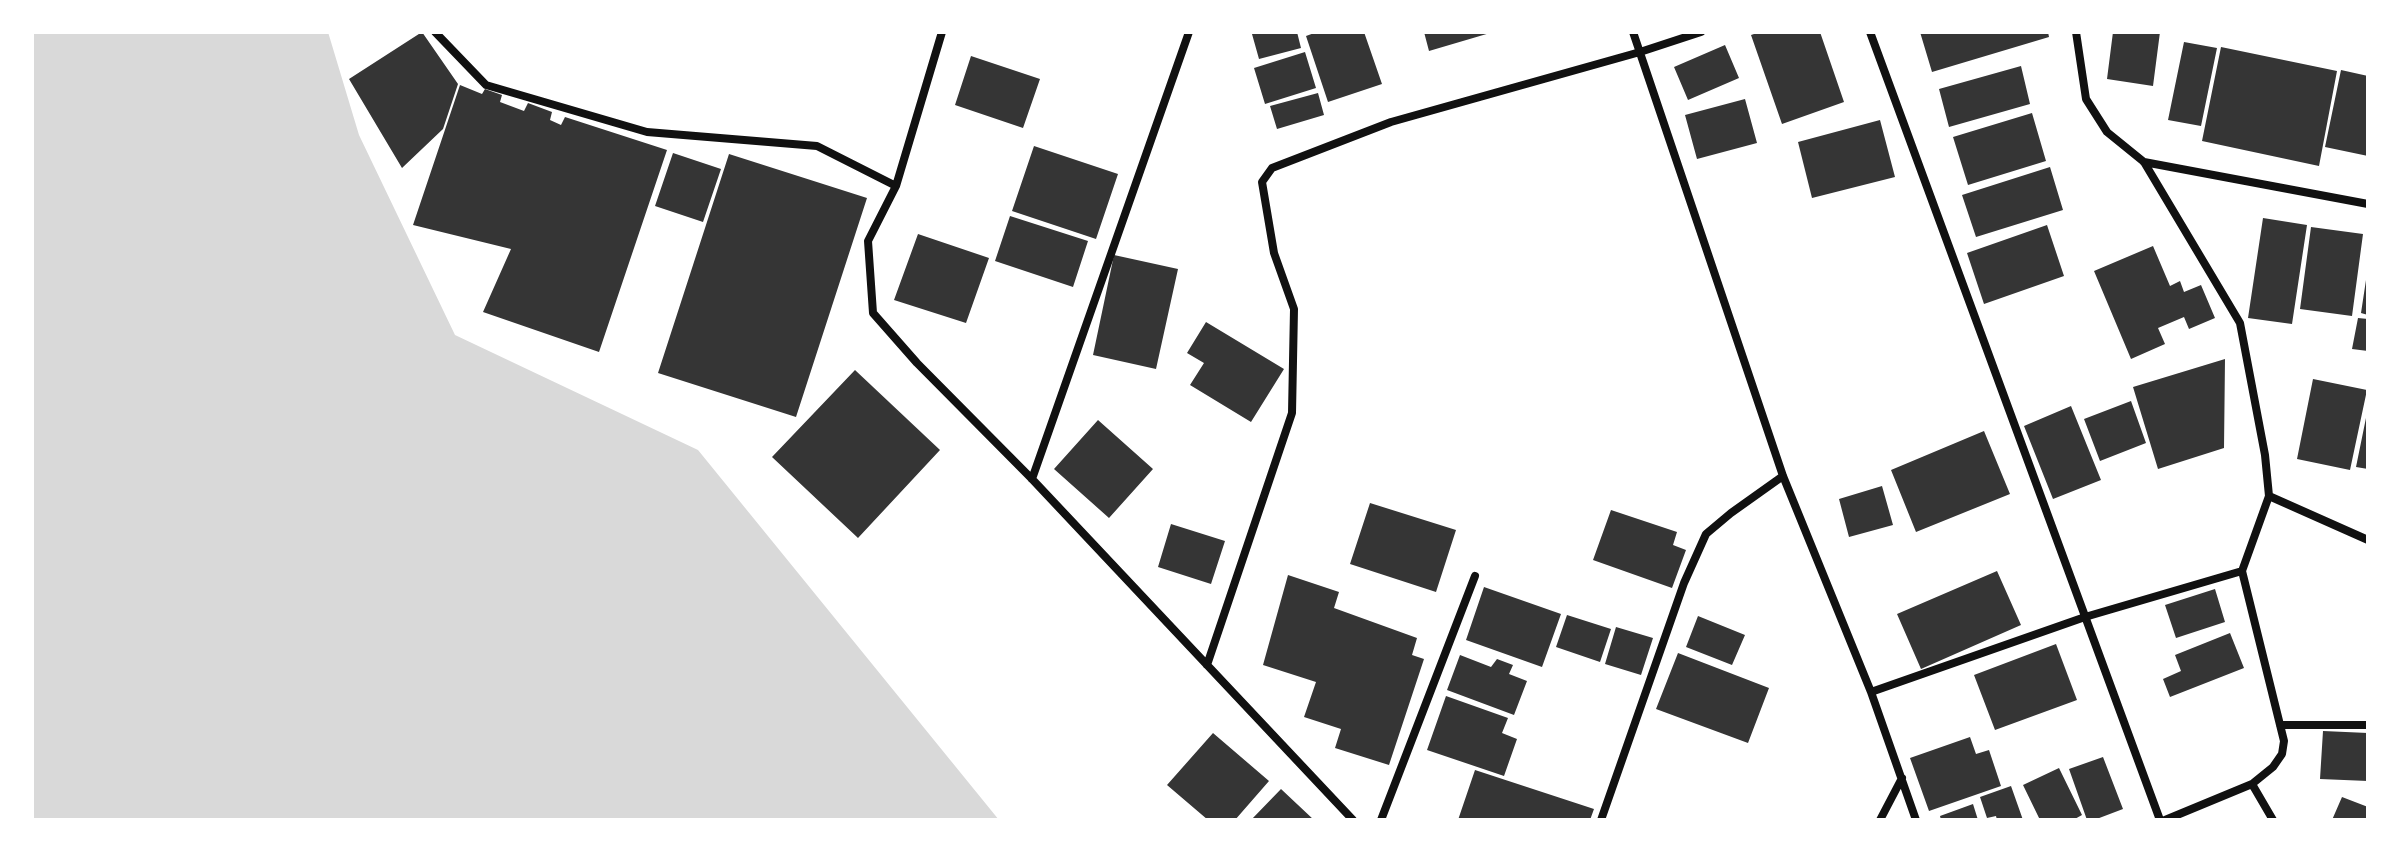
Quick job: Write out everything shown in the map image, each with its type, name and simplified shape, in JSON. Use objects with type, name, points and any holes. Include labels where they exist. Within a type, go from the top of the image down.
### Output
[{"type":"street","points":[[435,32],[486,85],[647,132],[817,146],[896,186]]},
{"type":"street","points":[[942,32],[896,186],[868,241],[873,313],[917,363],[1032,479],[1353,820]]},
{"type":"street","points":[[1032,479],[1189,32]]},
{"type":"street","points":[[1633,32],[1783,476],[1871,692],[1916,820]]},
{"type":"street","points":[[1207,665],[1292,413],[1294,309],[1274,253],[1262,182],[1272,168],[1391,122],[1701,32]]},
{"type":"street","points":[[1870,32],[2162,820],[2252,784],[2273,767],[2282,754],[2284,741],[2242,571],[2269,496],[2265,455],[2240,323],[2144,162],[2107,132],[2086,99],[2076,32]]},
{"type":"street","points":[[2144,162],[2368,204]]},
{"type":"street","points":[[1601,820],[1684,583],[1706,534],[1783,476]]},
{"type":"street","points":[[2269,496],[2368,540]]},
{"type":"street","points":[[1871,692],[2085,617],[2242,571]]},
{"type":"street","points":[[1381,820],[1475,576]]},
{"type":"street","points":[[2280,725],[2368,725]]},
{"type":"street","points":[[1880,820],[1902,778]]},
{"type":"street","points":[[2252,784],[2273,820]]},
{"type":"shaded area","points":[[32,32],[328,32],[359,135],[455,335],[698,450],[999,820],[32,820]]},
{"type":"building","points":[[422,32],[458,84],[443,129],[402,168],[349,79]]},
{"type":"building","points":[[1297,32],[1301,48],[1259,59],[1252,34]]},
{"type":"building","points":[[1317,32],[1364,32],[1382,84],[1328,102],[1306,36]]},
{"type":"building","points":[[1424,32],[1490,32],[1490,33],[1429,51]]},
{"type":"building","points":[[1760,32],[1820,32],[1844,102],[1782,124],[1751,35]]},
{"type":"building","points":[[1920,32],[2048,32],[2049,37],[1932,72]]},
{"type":"building","points":[[2113,32],[2160,32],[2153,86],[2107,79]]},
{"type":"building","points":[[2184,42],[2217,48],[2201,126],[2168,120]]},
{"type":"building","points":[[1725,45],[1739,78],[1688,100],[1674,67]]},
{"type":"building","points":[[2221,47],[2337,71],[2319,166],[2202,141]]},
{"type":"building","points":[[1305,52],[1316,88],[1265,104],[1254,68]]},
{"type":"building","points":[[971,56],[1040,79],[1023,128],[955,105]]},
{"type":"building","points":[[2021,66],[2030,104],[1949,127],[1939,89]]},
{"type":"building","points":[[2341,70],[2368,76],[2368,156],[2325,147]]},
{"type":"building","points":[[460,85],[482,94],[485,89],[502,95],[500,102],[524,111],[528,103],[552,112],[550,120],[561,125],[565,117],[667,150],[599,352],[483,312],[511,249],[413,225]]},
{"type":"building","points":[[1318,93],[1324,115],[1277,129],[1270,106]]},
{"type":"building","points":[[1745,99],[1757,143],[1697,159],[1685,115]]},
{"type":"building","points":[[2032,113],[2046,161],[1968,185],[1953,137]]},
{"type":"building","points":[[1880,120],[1895,177],[1812,198],[1798,142]]},
{"type":"building","points":[[1034,146],[1118,174],[1096,239],[1012,211]]},
{"type":"building","points":[[673,153],[721,169],[703,222],[655,206]]},
{"type":"building","points":[[729,154],[867,198],[796,417],[658,373]]},
{"type":"building","points":[[2050,167],[2063,210],[1976,237],[1962,195]]},
{"type":"building","points":[[1010,216],[1088,241],[1073,287],[995,261]]},
{"type":"building","points":[[2263,218],[2307,225],[2292,324],[2248,318]]},
{"type":"building","points":[[2047,225],[2064,276],[1984,304],[1967,253]]},
{"type":"building","points":[[2311,227],[2363,234],[2352,316],[2300,309]]},
{"type":"building","points":[[918,234],[989,258],[966,323],[894,300]]},
{"type":"building","points":[[2153,246],[2170,286],[2180,281],[2184,292],[2201,285],[2215,318],[2189,329],[2184,317],[2158,328],[2165,344],[2131,359],[2094,271]]},
{"type":"building","points":[[1114,255],[1178,269],[1156,369],[1093,355]]},
{"type":"building","points":[[2368,281],[2368,315],[2361,313]]},
{"type":"building","points":[[2358,318],[2368,319],[2368,351],[2352,349]]},
{"type":"building","points":[[1206,322],[1284,369],[1251,422],[1190,385],[1204,363],[1187,353]]},
{"type":"building","points":[[2225,359],[2224,448],[2158,469],[2133,387]]},
{"type":"building","points":[[855,370],[940,450],[858,538],[772,457]]},
{"type":"building","points":[[2313,379],[2367,390],[2350,470],[2297,459]]},
{"type":"building","points":[[2131,401],[2146,443],[2100,461],[2084,419]]},
{"type":"building","points":[[2071,406],[2101,480],[2053,499],[2024,426]]},
{"type":"building","points":[[2368,414],[2368,469],[2356,467]]},
{"type":"building","points":[[1098,420],[1153,469],[1109,518],[1054,469]]},
{"type":"building","points":[[1984,431],[2010,494],[1916,532],[1891,470]]},
{"type":"building","points":[[1882,486],[1893,525],[1849,537],[1839,499]]},
{"type":"building","points":[[1370,503],[1456,530],[1436,592],[1350,564]]},
{"type":"building","points":[[1611,510],[1677,532],[1673,545],[1686,550],[1672,588],[1593,560]]},
{"type":"building","points":[[1171,524],[1225,541],[1211,584],[1158,567]]},
{"type":"building","points":[[1997,571],[2021,625],[1921,669],[1897,614]]},
{"type":"building","points":[[1288,575],[1339,592],[1334,608],[1417,638],[1412,655],[1424,659],[1389,765],[1335,748],[1341,729],[1304,717],[1316,682],[1263,665]]},
{"type":"building","points":[[1484,587],[1561,614],[1542,667],[1466,640]]},
{"type":"building","points":[[2215,589],[2225,622],[2176,638],[2165,605]]},
{"type":"building","points":[[1567,615],[1611,629],[1600,662],[1556,647]]},
{"type":"building","points":[[1698,616],[1745,635],[1732,665],[1686,647]]},
{"type":"building","points":[[1616,627],[1653,638],[1641,675],[1605,664]]},
{"type":"building","points":[[2230,633],[2244,668],[2170,697],[2163,679],[2181,671],[2175,655]]},
{"type":"building","points":[[2056,644],[2077,700],[1995,730],[1974,675]]},
{"type":"building","points":[[1678,653],[1769,688],[1748,743],[1656,709]]},
{"type":"building","points":[[1460,655],[1491,667],[1497,659],[1513,665],[1509,674],[1527,681],[1514,715],[1447,690]]},
{"type":"building","points":[[1446,696],[1508,718],[1502,733],[1517,739],[1504,776],[1427,750]]},
{"type":"building","points":[[2323,731],[2368,733],[2368,781],[2320,779]]},
{"type":"building","points":[[1213,733],[1269,781],[1235,820],[1208,820],[1167,785]]},
{"type":"building","points":[[1970,737],[1976,754],[1989,750],[2001,786],[1929,811],[1910,758]]},
{"type":"building","points":[[2103,757],[2123,809],[2087,820],[2069,769]]},
{"type":"building","points":[[2059,768],[2082,815],[2073,820],[2040,820],[2023,785]]},
{"type":"building","points":[[1475,770],[1594,809],[1590,820],[1458,820]]},
{"type":"building","points":[[2011,786],[2023,820],[1997,820],[1996,816],[1987,818],[1980,797]]},
{"type":"building","points":[[1281,789],[1314,820],[1251,820]]},
{"type":"building","points":[[2342,797],[2368,807],[2368,820],[2332,820]]},
{"type":"building","points":[[1973,804],[1978,820],[1941,820],[1940,816]]}]
